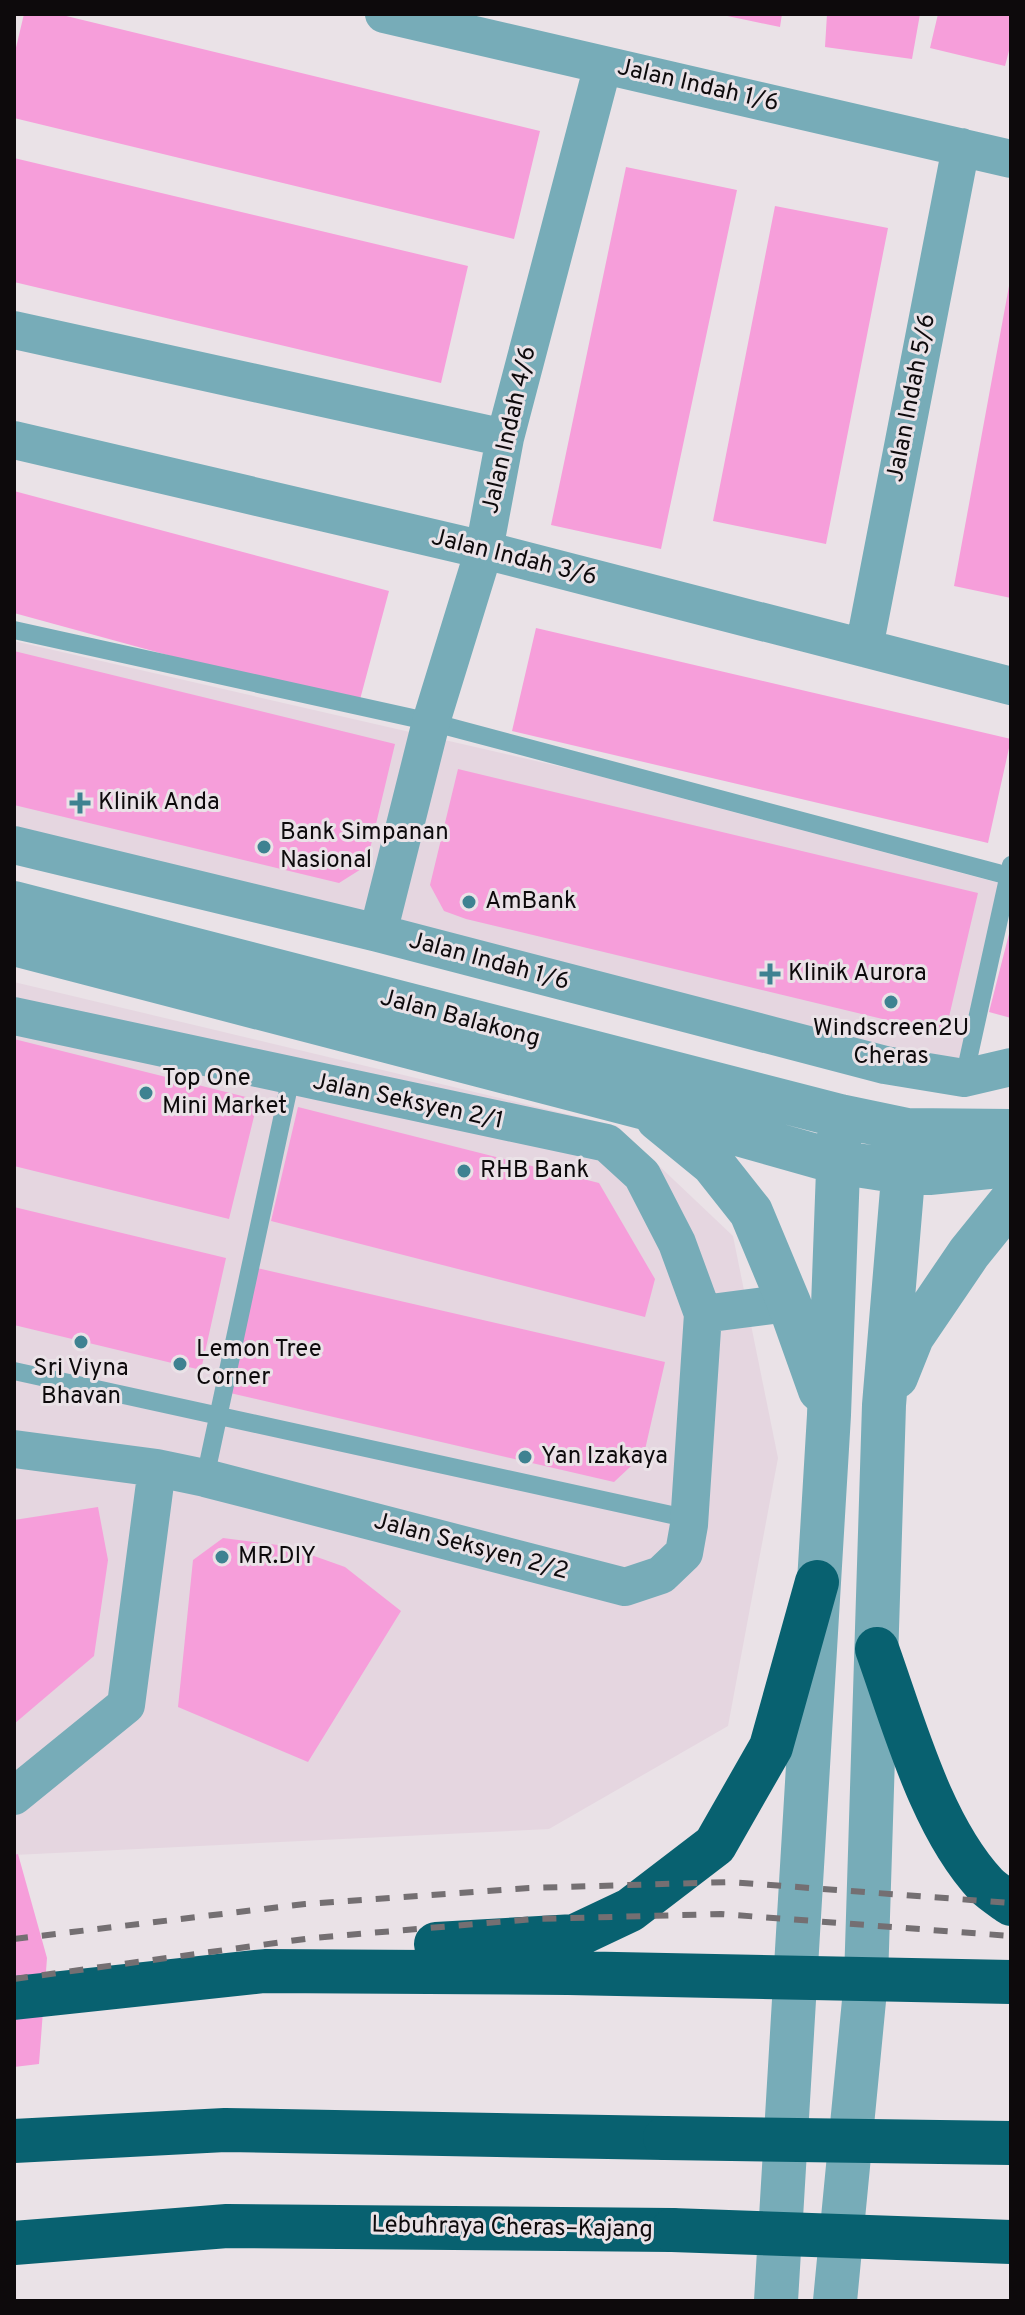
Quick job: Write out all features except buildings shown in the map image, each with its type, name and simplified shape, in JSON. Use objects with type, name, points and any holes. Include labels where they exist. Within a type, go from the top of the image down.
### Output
[{"type":"highway","points":[[265,1971],[369,1945],[477,1943],[575,1936],[630,1910],[657,1891],[715,1845],[771,1747],[817,1582]]},
{"type":"highway","points":[[877,1649],[924,1779],[948,1832],[987,1886],[1011,1904]]},
{"type":"highway","points":[[14,1998],[265,1971],[1011,1982]]},
{"type":"highway","points":[[14,2141],[225,2130],[1011,2143]]},
{"type":"highway","name":"Lebuhraya Cheras–Kajang","points":[[14,2243],[227,2226],[672,2230],[1011,2242]]},
{"type":"street","name":"Jalan Indah 1/6","points":[[384,14],[1011,159]]},
{"type":"street","name":"Jalan Indah 4/6","points":[[378,933],[431,722],[484,550],[505,438],[603,65]]},
{"type":"street","name":"Jalan Indah 5/6","points":[[864,648],[961,147]]},
{"type":"street","points":[[14,330],[505,438]]},
{"type":"street","name":"Jalan Indah 3/6","points":[[14,440],[484,550],[1011,686]]},
{"type":"street","name":"Jalan Indah 1/6","points":[[14,845],[378,933],[885,1065],[964,1078]]},
{"type":"street","name":"Jalan Balakong","points":[[14,903],[840,1116],[907,1130],[1011,1131]]},
{"type":"street","name":"Jalan Balakong","points":[[14,944],[645,1108],[837,1162]]},
{"type":"street","name":"Jalan Seksyen 2/1","points":[[14,1016],[607,1143],[642,1175],[677,1243],[703,1314]]},
{"type":"street","points":[[964,1078],[1011,1067]]},
{"type":"street","points":[[645,1108],[713,1164],[751,1212],[789,1303],[829,1415]]},
{"type":"street","points":[[776,2301],[829,1415],[840,1116]]},
{"type":"street","points":[[835,2301],[866,1980],[884,1405],[907,1130]]},
{"type":"street","points":[[837,1162],[929,1173],[1011,1162]]},
{"type":"street","points":[[884,1405],[912,1337],[969,1253],[1011,1201]]},
{"type":"street","points":[[703,1314],[789,1303]]},
{"type":"street","name":"Jalan Seksyen 2/2","points":[[14,1449],[157,1468],[205,1478],[625,1587],[661,1575],[684,1553],[690,1519],[703,1314]]},
{"type":"street","points":[[14,1796],[126,1705],[157,1468]]},
{"type":"lane","points":[[14,630],[431,722],[1010,870],[964,1078]]},
{"type":"lane","points":[[205,1478],[291,1077]]},
{"type":"lane","points":[[14,1371],[690,1519]]},
{"type":"shaded area","points":[[14,641],[584,772],[999,883],[959,1060],[899,1053],[14,830]]},
{"type":"shaded area","points":[[14,982],[617,1126],[733,1236],[778,1458],[728,1726],[549,1829],[14,1855]]},
{"type":"railway","points":[[14,1939],[305,1904],[529,1888],[730,1882],[1011,1903]]},
{"type":"railway","points":[[14,1979],[312,1938],[534,1919],[721,1914],[1011,1936]]},
{"type":"place","name":"Klinik Anda","points":[[80,803]]},
{"type":"place","name":"Bank Simpanan Nasional","points":[[264,847]]},
{"type":"place","name":"AmBank","points":[[469,902]]},
{"type":"place","name":"Klinik Aurora","points":[[770,974]]},
{"type":"place","name":"Windscreen2U Cheras","points":[[891,1002]]},
{"type":"place","name":"Top One Mini Market","points":[[146,1093]]},
{"type":"place","name":"RHB Bank","points":[[464,1171]]},
{"type":"place","name":"Sri Viyna Bhavan","points":[[81,1342]]},
{"type":"place","name":"Lemon Tree Corner","points":[[180,1364]]},
{"type":"place","name":"Yan Izakaya","points":[[525,1457]]},
{"type":"place","name":"MR.DIY","points":[[222,1557]]}]
